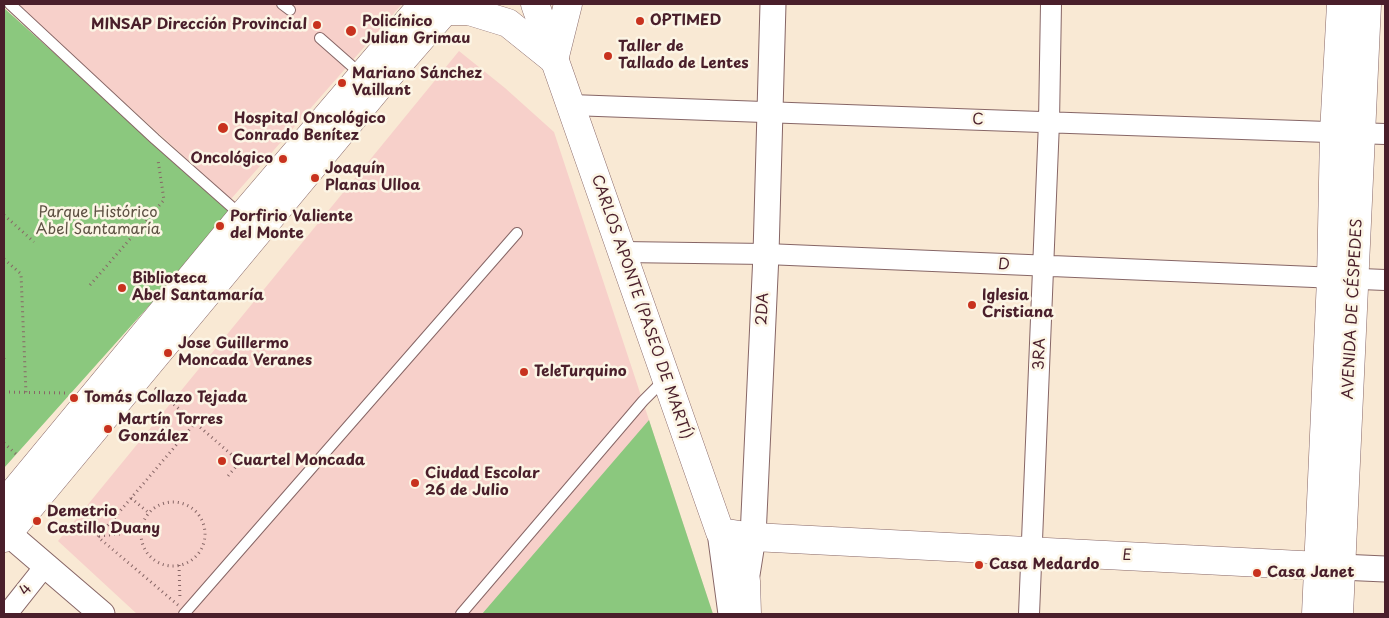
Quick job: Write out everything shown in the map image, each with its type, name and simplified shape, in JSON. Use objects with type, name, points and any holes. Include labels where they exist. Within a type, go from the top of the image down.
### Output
[{"type":"main road","name":"CARLOS APONTE (PASEO DE MARTÍ)","points":[[535,4],[720,532]]},
{"type":"main road","points":[[440,6],[469,11],[508,23],[554,60],[568,4]]},
{"type":"main road","name":"AVENIDA DE CÉSPEDES","points":[[1316,614],[1329,566],[1343,278],[1334,133],[1341,4]]},
{"type":"main road","name":"AVENIDA DE CÉSPEDES","points":[[1343,278],[1373,134],[1367,4]]},
{"type":"main road","points":[[4,504],[242,216],[362,75],[440,6]]},
{"type":"main road","points":[[5,533],[370,98],[440,6]]},
{"type":"main road","points":[[720,532],[738,560],[746,581]]},
{"type":"main road","name":"E","points":[[720,532],[752,537],[1329,566]]},
{"type":"main road","name":"AVENIDA DE CÉSPEDES","points":[[1329,566],[1339,614]]},
{"type":"main road","name":"2DA","points":[[746,581],[747,614]]},
{"type":"street","name":"2DA","points":[[746,581],[752,537],[766,254],[773,4]]},
{"type":"street","name":"3RA","points":[[1029,614],[1051,4]]},
{"type":"street","name":"C","points":[[571,105],[770,114],[1373,134]]},
{"type":"street","name":"D","points":[[622,252],[766,254],[1385,280]]},
{"type":"street","name":"CARLOS APONTE (PASEO DE MARTÍ)","points":[[720,532],[731,614]]},
{"type":"street","points":[[5,533],[102,614]]},
{"type":"street","name":"4","points":[[6,614],[46,566]]},
{"type":"street","name":"E","points":[[1329,566],[1385,569]]},
{"type":"lane","points":[[10,4],[155,139],[242,216]]},
{"type":"lane","points":[[320,38],[362,75]]},
{"type":"lane","points":[[184,614],[517,233]]},
{"type":"lane","points":[[461,614],[643,401],[666,377]]},
{"type":"path","points":[[90,285],[164,200],[155,139]]},
{"type":"path","points":[[4,215],[34,242]]},
{"type":"path","points":[[4,259],[22,274],[26,392]]},
{"type":"path","points":[[140,374],[240,462],[228,476]]},
{"type":"path","points":[[4,392],[70,393],[84,407]]},
{"type":"path","points":[[98,537],[196,423]]},
{"type":"path","points":[[131,498],[149,512]]},
{"type":"path","points":[[176,502],[186,505],[201,518],[205,538],[202,548],[196,556],[188,562],[169,566],[152,558],[146,551],[142,542],[141,532],[149,512],[157,506],[176,502]]},
{"type":"path","points":[[98,537],[141,532]]},
{"type":"path","points":[[98,537],[180,606],[179,565]]},
{"type":"shaded area","name":"Hospital Oncológico Conrado Benítez","points":[[16,4],[402,4],[231,199]]},
{"type":"shaded area","name":"Ciudad Escolar 26 de Julio","points":[[459,51],[505,88],[554,132],[713,614],[137,614],[58,541]]},
{"type":"green space","name":"Parque Histórico Abel Santamaría","points":[[4,8],[232,213],[4,468]]},
{"type":"green space","points":[[649,420],[713,614],[482,614]]},
{"type":"place","name":"OPTIMED","points":[[640,21]]},
{"type":"place","name":"MINSAP Dirección Provincial","points":[[317,25]]},
{"type":"place","name":"Policínico Julian Grimau","points":[[351,31]]},
{"type":"place","name":"Taller de Tallado de Lentes","points":[[608,56]]},
{"type":"place","name":"Mariano Sánchez Vaillant","points":[[342,83]]},
{"type":"place","name":"Hospital Oncológico Conrado Benítez","points":[[223,128]]},
{"type":"place","name":"Oncológico","points":[[283,159]]},
{"type":"place","name":"Joaquín Planas Ulloa","points":[[315,178]]},
{"type":"place","name":"Porfirio Valiente del Monte","points":[[220,226]]},
{"type":"place","name":"Biblioteca Abel Santamaría","points":[[122,288]]},
{"type":"place","name":"Iglesia Cristiana","points":[[972,305]]},
{"type":"place","name":"Jose Guillermo Moncada Veranes","points":[[168,353]]},
{"type":"place","name":"TeleTurquino","points":[[524,372]]},
{"type":"place","name":"Tomás Collazo Tejada","points":[[74,398]]},
{"type":"place","name":"Martín Torres González","points":[[108,429]]},
{"type":"place","name":"Cuartel Moncada","points":[[222,461]]},
{"type":"place","name":"Ciudad Escolar 26 de Julio","points":[[415,483]]},
{"type":"place","name":"Demetrio Castillo Duany","points":[[37,521]]},
{"type":"place","name":"Casa Medardo","points":[[979,565]]},
{"type":"place","name":"Casa Janet","points":[[1257,573]]}]
